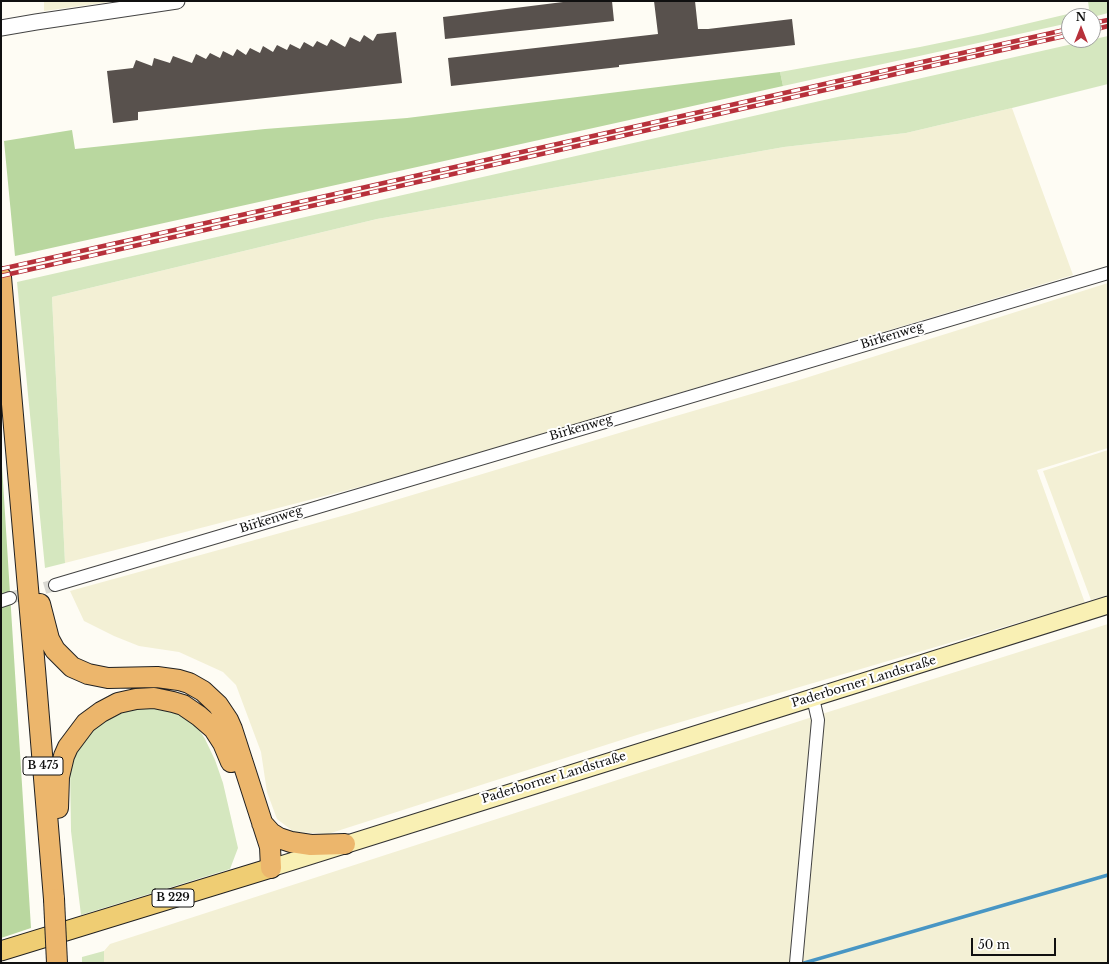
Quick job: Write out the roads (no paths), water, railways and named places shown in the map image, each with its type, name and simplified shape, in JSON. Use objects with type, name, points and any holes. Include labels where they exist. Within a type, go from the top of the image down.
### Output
[{"type":"highway","name":"B 475","points":[[1,277],[51,862],[57,963]]},
{"type":"highway","points":[[23,522],[32,533],[42,616],[49,639],[55,650],[72,666],[88,674],[108,678],[168,678],[189,683],[203,691],[218,706],[228,720],[262,822],[270,847],[271,868]]},
{"type":"highway","points":[[51,862],[58,836],[59,777],[64,756],[73,739],[86,723],[110,707],[136,699],[154,698],[173,702],[188,708],[208,723],[219,736],[229,756],[260,854],[262,859],[271,868]]},
{"type":"highway","points":[[262,822],[271,833],[279,838],[291,842],[311,845],[345,844]]},
{"type":"main road","name":"Paderborner Landstraße","points":[[1,951],[1108,606]]},
{"type":"street","points":[[1,28],[177,1]]},
{"type":"street","name":"Birkenweg","points":[[55,585],[1108,272]]},
{"type":"street","points":[[796,963],[818,720],[813,698]]},
{"type":"waterway","points":[[804,963],[1108,875]]},
{"type":"tunnel","points":[[10,598],[55,585]]},
{"type":"railway","points":[[1101,21],[1108,20]]},
{"type":"railway","points":[[1101,28],[1108,26]]},
{"type":"railway","points":[[1,269],[1061,31]]},
{"type":"railway","points":[[1,276],[1061,37]]}]
